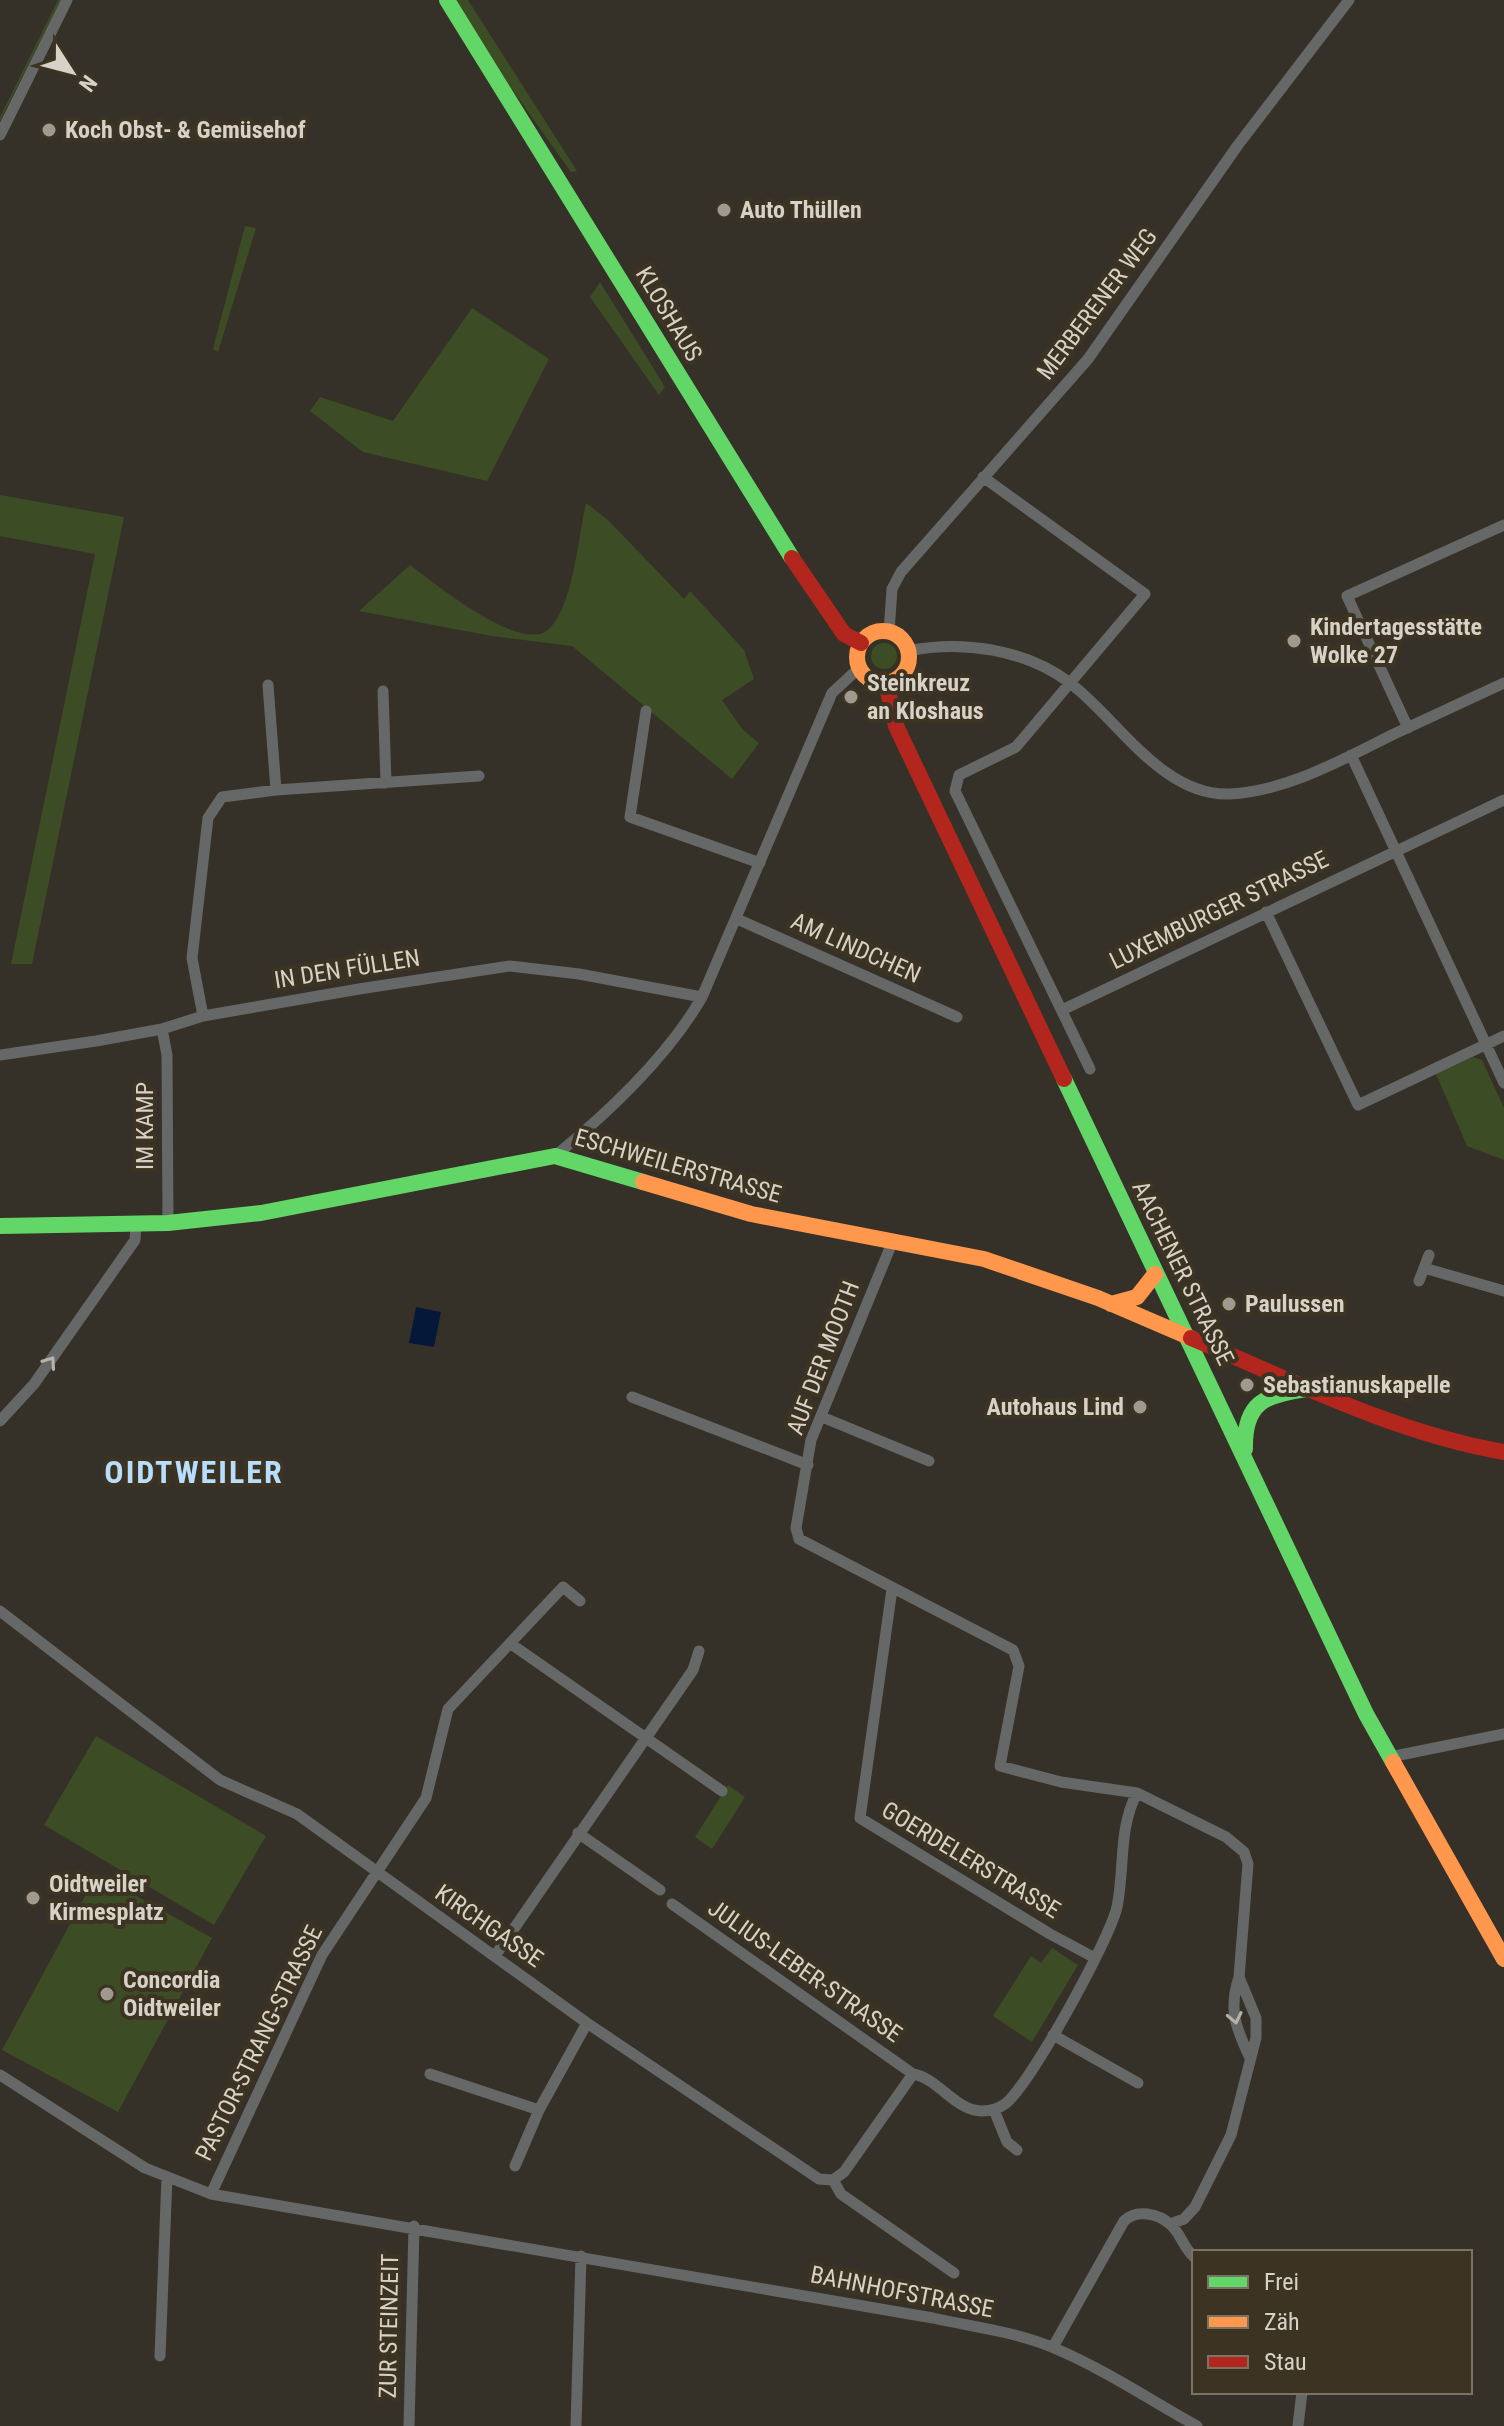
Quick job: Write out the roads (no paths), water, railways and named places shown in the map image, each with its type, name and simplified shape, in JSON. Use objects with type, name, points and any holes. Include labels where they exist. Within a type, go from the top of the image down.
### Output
[{"type":"main road","name":"KLOSHAUS","points":[[447,0],[821,605],[844,634],[861,643]]},
{"type":"main road","points":[[889,632],[901,638],[908,651],[906,668],[886,683],[870,680],[859,668],[857,651],[873,633],[889,632]]},
{"type":"main road","name":"AACHENER STRASSE","points":[[886,683],[896,726],[1071,1088],[1155,1274],[1390,1757],[1504,1959]]},
{"type":"main road","name":"ESCHWEILERSTRASSE","points":[[0,1226],[168,1223],[261,1213],[555,1156],[751,1214],[984,1259],[1111,1304],[1187,1339],[1388,1422],[1463,1445],[1504,1452]]},
{"type":"main road","points":[[1111,1304],[1137,1297],[1155,1274]]},
{"type":"main road","points":[[1247,1463],[1244,1427],[1249,1413],[1272,1394],[1307,1389]]},
{"type":"street","points":[[0,135],[67,0]]},
{"type":"street","name":"MERBERENER WEG","points":[[889,632],[892,589],[901,572],[1088,359],[1238,145],[1349,0]]},
{"type":"street","points":[[983,477],[1145,594],[1016,747],[959,775],[955,791],[1090,1069]]},
{"type":"street","points":[[1408,728],[1347,596],[1504,525]]},
{"type":"street","points":[[908,651],[971,646],[1020,657],[1069,682],[1129,743],[1170,774],[1201,789],[1227,794],[1272,789],[1504,683]]},
{"type":"street","points":[[555,1156],[580,1136],[681,1034],[702,997],[737,919],[832,693],[859,668]]},
{"type":"street","points":[[268,685],[276,790]]},
{"type":"street","points":[[383,691],[386,783]]},
{"type":"street","points":[[646,711],[630,817],[760,863]]},
{"type":"street","points":[[1351,755],[1504,1083]]},
{"type":"street","points":[[203,1016],[192,958],[208,818],[214,806],[231,793],[479,776]]},
{"type":"street","name":"LUXEMBURGER STRASSE","points":[[1062,1010],[1504,800]]},
{"type":"street","points":[[1266,912],[1358,1105],[1504,1036]]},
{"type":"street","name":"AM LINDCHEN","points":[[737,919],[957,1017]]},
{"type":"street","name":"IN DEN FÜLLEN","points":[[0,1055],[162,1029],[203,1016],[510,966],[565,971],[702,997]]},
{"type":"street","name":"IM KAMP","points":[[162,1029],[167,1055],[168,1223]]},
{"type":"street","points":[[0,1421],[34,1384],[135,1240],[136,1224]]},
{"type":"street","name":"AUF DER MOOTH","points":[[892,1243],[811,1440],[796,1528],[799,1539],[892,1589]]},
{"type":"street","points":[[1419,1281],[1429,1255]]},
{"type":"street","points":[[1424,1268],[1504,1291]]},
{"type":"street","points":[[632,1397],[808,1465]]},
{"type":"street","points":[[822,1417],[929,1461]]},
{"type":"street","name":"PASTOR-STRANG-STRASSE","points":[[211,2194],[322,1955],[374,1872],[426,1798],[448,1709],[563,1587],[580,1601]]},
{"type":"street","points":[[892,1589],[1013,1650],[1019,1666],[1000,1766],[1061,1782],[1137,1793],[1226,1837],[1244,1852],[1248,1864],[1239,1977],[1231,2000],[1238,2031],[1250,2058]]},
{"type":"street","name":"GOERDELERSTRASSE","points":[[892,1589],[860,1818],[1050,1934],[1095,1958]]},
{"type":"street","name":"KIRCHGASSE","points":[[0,1611],[220,1780],[297,1814],[587,2023],[819,2179],[833,2180],[841,2194],[954,2273]]},
{"type":"street","points":[[511,1644],[722,1791]]},
{"type":"street","points":[[495,1956],[693,1670],[699,1651]]},
{"type":"street","points":[[1390,1757],[1504,1734]]},
{"type":"street","points":[[1017,2150],[1007,2142],[994,2110],[1014,2094],[1053,2035],[1095,1958],[1117,1908],[1126,1813],[1137,1793]]},
{"type":"street","points":[[578,1833],[660,1890]]},
{"type":"street","name":"JULIUS-LEBER-STRASSE","points":[[672,1904],[913,2074],[922,2076],[967,2108],[994,2110]]},
{"type":"street","points":[[1170,2224],[1184,2219],[1195,2207],[1231,2135],[1250,2058],[1256,2018],[1239,1977]]},
{"type":"street","points":[[515,2166],[539,2110],[587,2023]]},
{"type":"street","points":[[1053,2035],[1138,2083]]},
{"type":"street","points":[[430,2074],[539,2110]]},
{"type":"street","points":[[833,2180],[844,2172],[913,2074]]},
{"type":"street","name":"BAHNHOFSTRASSE","points":[[0,2075],[125,2156],[211,2194],[414,2226],[933,2318],[1053,2347],[1197,2426]]},
{"type":"street","points":[[160,2356],[167,2177]]},
{"type":"street","points":[[1053,2347],[1124,2221],[1131,2214],[1141,2212],[1170,2224],[1192,2254]]},
{"type":"street","name":"ZUR STEINZEIT","points":[[409,2426],[414,2226]]},
{"type":"street","points":[[576,2426],[581,2256]]},
{"type":"street","points":[[1298,2426],[1302,2394]]},
{"type":"water","points":[[416,1307],[441,1312],[434,1347],[409,1343]]},
{"type":"place","name":"Koch Obst- & Gemüsehof","points":[[49,130]]},
{"type":"place","name":"Auto Thüllen","points":[[724,210]]},
{"type":"place","name":"Kindertagesstätte Wolke 27","points":[[1294,641]]},
{"type":"place","name":"Steinkreuz an Kloshaus","points":[[851,697]]},
{"type":"place","name":"Paulussen","points":[[1229,1304]]},
{"type":"place","name":"Sebastianuskapelle","points":[[1247,1385]]},
{"type":"place","name":"Autohaus Lind","points":[[1140,1407]]},
{"type":"place","name":"Oidtweiler Kirmesplatz","points":[[33,1898]]},
{"type":"place","name":"Concordia Oidtweiler","points":[[107,1994]]},
{"type":"district","name":"OIDTWEILER","points":[[194,1472]]}]
